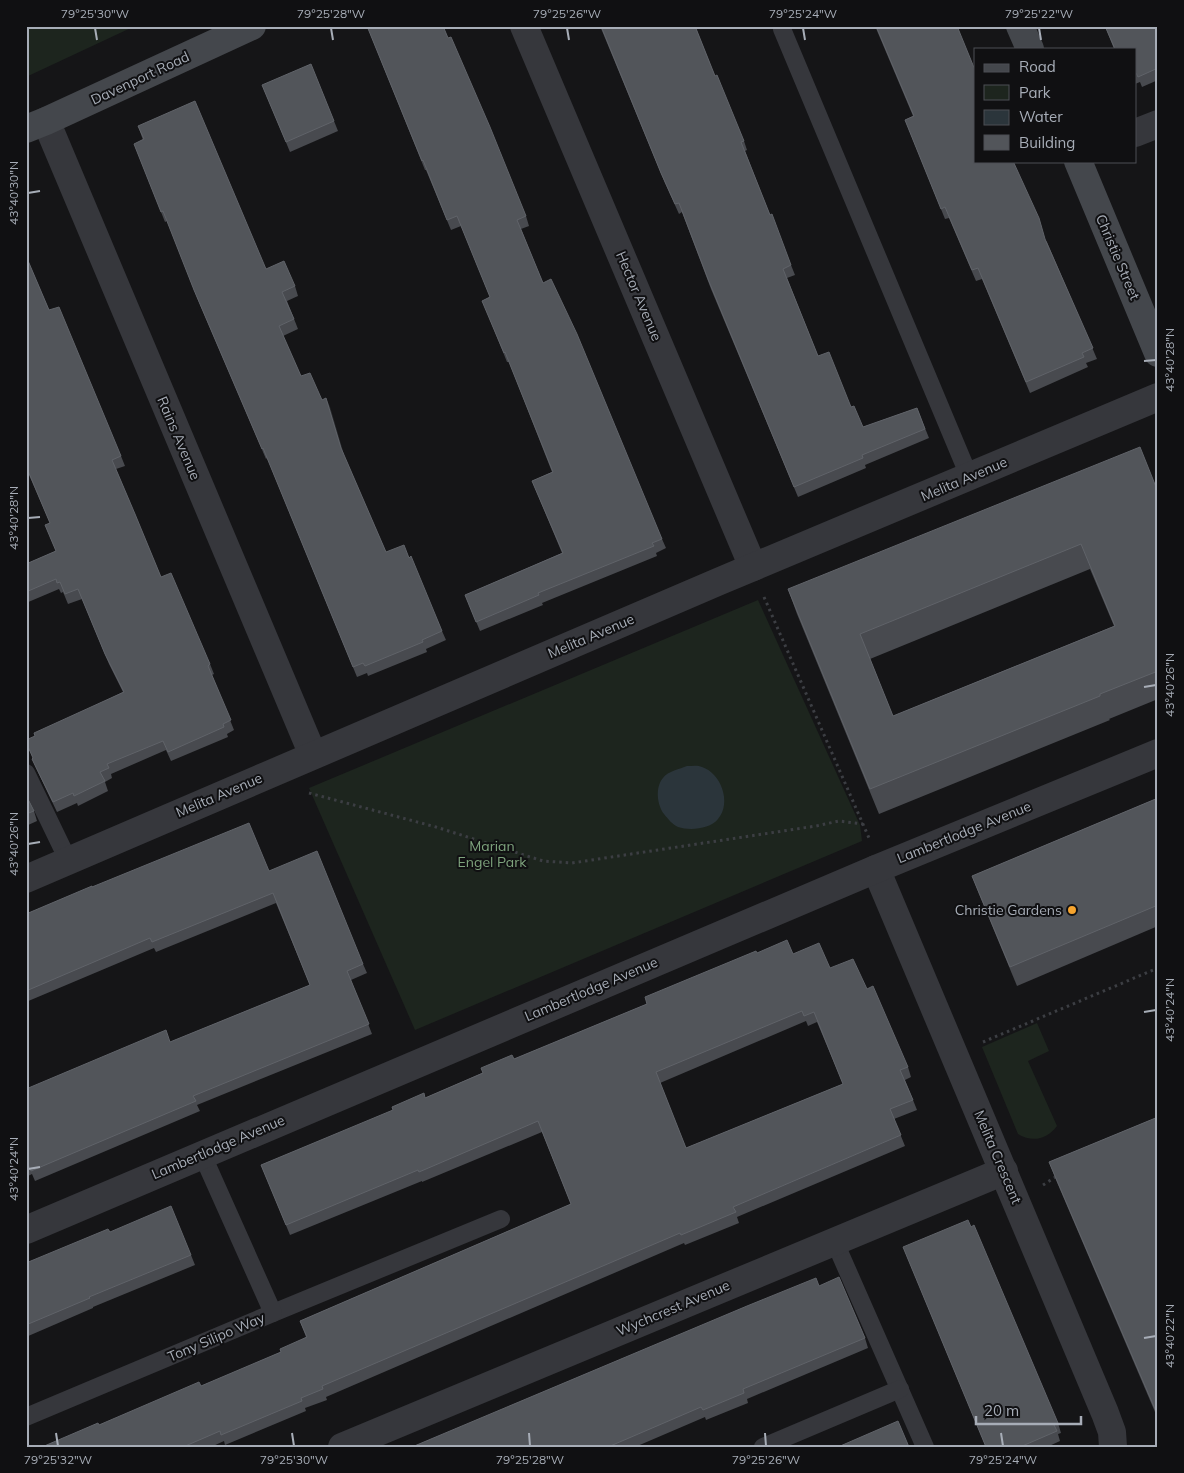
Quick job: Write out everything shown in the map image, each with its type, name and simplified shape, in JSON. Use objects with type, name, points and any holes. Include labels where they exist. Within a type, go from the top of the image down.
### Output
[{"type":"street","name":"Davenport Road","points":[[36,125],[252,26]]},
{"type":"street","name":"Hector Avenue","points":[[524,26],[753,567]]},
{"type":"street","points":[[1020,26],[1030,48]]},
{"type":"street","points":[[1136,133],[1158,124]]},
{"type":"street","name":"Rains Avenue","points":[[36,125],[313,755]]},
{"type":"street","name":"Christie Street","points":[[1078,162],[1158,353]]},
{"type":"street","name":"Melita Avenue","points":[[26,879],[753,567],[1158,397]]},
{"type":"street","name":"Lambertlodge Avenue","points":[[26,1230],[876,869],[1158,753]]},
{"type":"street","name":"Melita Crescent","points":[[876,869],[1105,1413],[1112,1432],[1113,1447]]},
{"type":"street","name":"Wychcrest Avenue","points":[[342,1447],[834,1240],[1004,1171]]},
{"type":"lane","points":[[782,29],[969,476]]},
{"type":"lane","points":[[26,773],[68,860]]},
{"type":"lane","name":"Tony Silipo Way","points":[[26,1417],[273,1313],[202,1154]]},
{"type":"lane","points":[[273,1313],[501,1219]]},
{"type":"lane","points":[[834,1240],[925,1447]]},
{"type":"lane","points":[[763,1447],[900,1389]]},
{"type":"path","points":[[762,593],[871,841]]},
{"type":"path","points":[[304,791],[436,827],[544,861],[572,863],[807,828],[839,821],[863,824]]},
{"type":"path","points":[[977,1045],[1158,968]]},
{"type":"path","points":[[1038,1188],[1062,1172]]},
{"type":"green space","points":[[26,26],[135,26],[26,77]]},
{"type":"green space","name":"Marian Engel Park","points":[[758,600],[860,825],[862,841],[415,1030],[309,788]]},
{"type":"green space","points":[[1037,1023],[1049,1051],[1028,1061],[1057,1126],[1044,1137],[1034,1139],[1018,1134],[982,1047]]},
{"type":"water","points":[[687,766],[699,766],[709,770],[722,789],[724,805],[722,812],[718,819],[705,827],[694,829],[678,827],[667,818],[660,806],[658,791],[660,782],[671,772]]},
{"type":"building","points":[[367,26],[443,26],[448,38],[451,37],[526,216],[517,220],[543,283],[551,279],[577,334],[662,539],[652,543],[654,546],[538,593],[539,595],[476,622],[465,595],[563,553],[532,481],[553,472],[505,352],[482,301],[490,297],[457,216],[447,220]]},
{"type":"building","points":[[601,26],[695,26],[744,141],[741,142],[770,215],[772,214],[791,265],[783,269],[818,356],[829,352],[851,407],[854,406],[863,427],[917,408],[925,429],[862,455],[863,458],[794,487],[708,279],[679,203],[675,204],[661,173]]},
{"type":"building","points":[[876,26],[957,26],[974,68],[974,162],[1013,162],[1093,348],[1082,353],[1084,357],[1026,382],[978,268],[972,270],[945,207],[941,209],[905,120],[914,116]]},
{"type":"building","points":[[1105,26],[1158,26],[1158,68],[1138,77],[1136,73],[1136,48],[1115,48]]},
{"type":"building","points":[[311,64],[334,121],[286,142],[262,85]]},
{"type":"building","points":[[195,101],[266,269],[284,261],[295,286],[282,292],[294,319],[279,326],[301,376],[310,373],[322,400],[326,398],[341,448],[386,552],[404,545],[409,558],[411,556],[442,631],[422,640],[423,642],[365,666],[363,663],[353,667],[263,448],[194,290],[134,144],[144,139],[138,126]]},
{"type":"building","points":[[26,256],[49,310],[59,307],[121,456],[112,460],[161,577],[171,573],[210,664],[208,666],[231,720],[223,724],[224,727],[168,752],[163,741],[107,764],[109,768],[100,772],[105,781],[74,796],[73,793],[53,802],[32,759],[26,740],[35,736],[34,733],[124,692],[105,654],[78,589],[65,594],[60,582],[57,583],[56,579],[26,592],[26,564],[56,551],[45,525],[50,523],[26,466]]},
{"type":"building","points":[[1140,447],[1158,492],[1158,671],[870,789],[788,589]],"holes":[[[1081,544],[1115,626],[893,716],[860,634]]]},
{"type":"building","points":[[26,795],[34,811],[26,814]]},
{"type":"building","name":"Christie Gardens","points":[[1158,798],[1158,905],[1010,967],[972,876]]},
{"type":"building","points":[[249,823],[269,871],[317,851],[363,964],[347,971],[369,1024],[193,1096],[196,1101],[31,1171],[28,1164],[26,1165],[26,1089],[166,1030],[170,1042],[310,985],[273,893],[152,942],[150,938],[26,991],[26,914]]},
{"type":"building","points":[[787,940],[793,954],[819,943],[830,968],[853,959],[867,989],[873,986],[908,1067],[900,1070],[913,1100],[890,1109],[901,1135],[733,1207],[736,1212],[681,1235],[680,1233],[322,1386],[323,1389],[301,1398],[302,1401],[221,1435],[220,1431],[183,1447],[42,1447],[199,1382],[201,1386],[281,1352],[280,1349],[307,1337],[300,1321],[571,1204],[538,1121],[419,1172],[418,1170],[286,1225],[261,1165],[393,1110],[392,1107],[424,1093],[425,1098],[483,1073],[481,1068],[512,1055],[514,1059],[647,1004],[645,997],[756,951],[757,953]],"holes":[[[802,1011],[804,1016],[814,1012],[843,1084],[686,1148],[656,1072]]]},
{"type":"building","points":[[1158,1117],[1158,1416],[1049,1162]]},
{"type":"building","points":[[171,1206],[191,1255],[26,1325],[26,1263],[108,1229],[110,1232]]},
{"type":"building","points":[[968,1220],[971,1227],[974,1225],[1058,1423],[1054,1425],[1057,1431],[1020,1447],[986,1447],[903,1247]]},
{"type":"building","points":[[839,1277],[865,1338],[743,1389],[744,1393],[703,1410],[701,1407],[608,1447],[412,1447],[816,1278],[819,1286]]},
{"type":"building","points":[[898,1421],[909,1447],[838,1447]]},
{"type":"place","name":"Christie Gardens","points":[[1072,910]]}]
